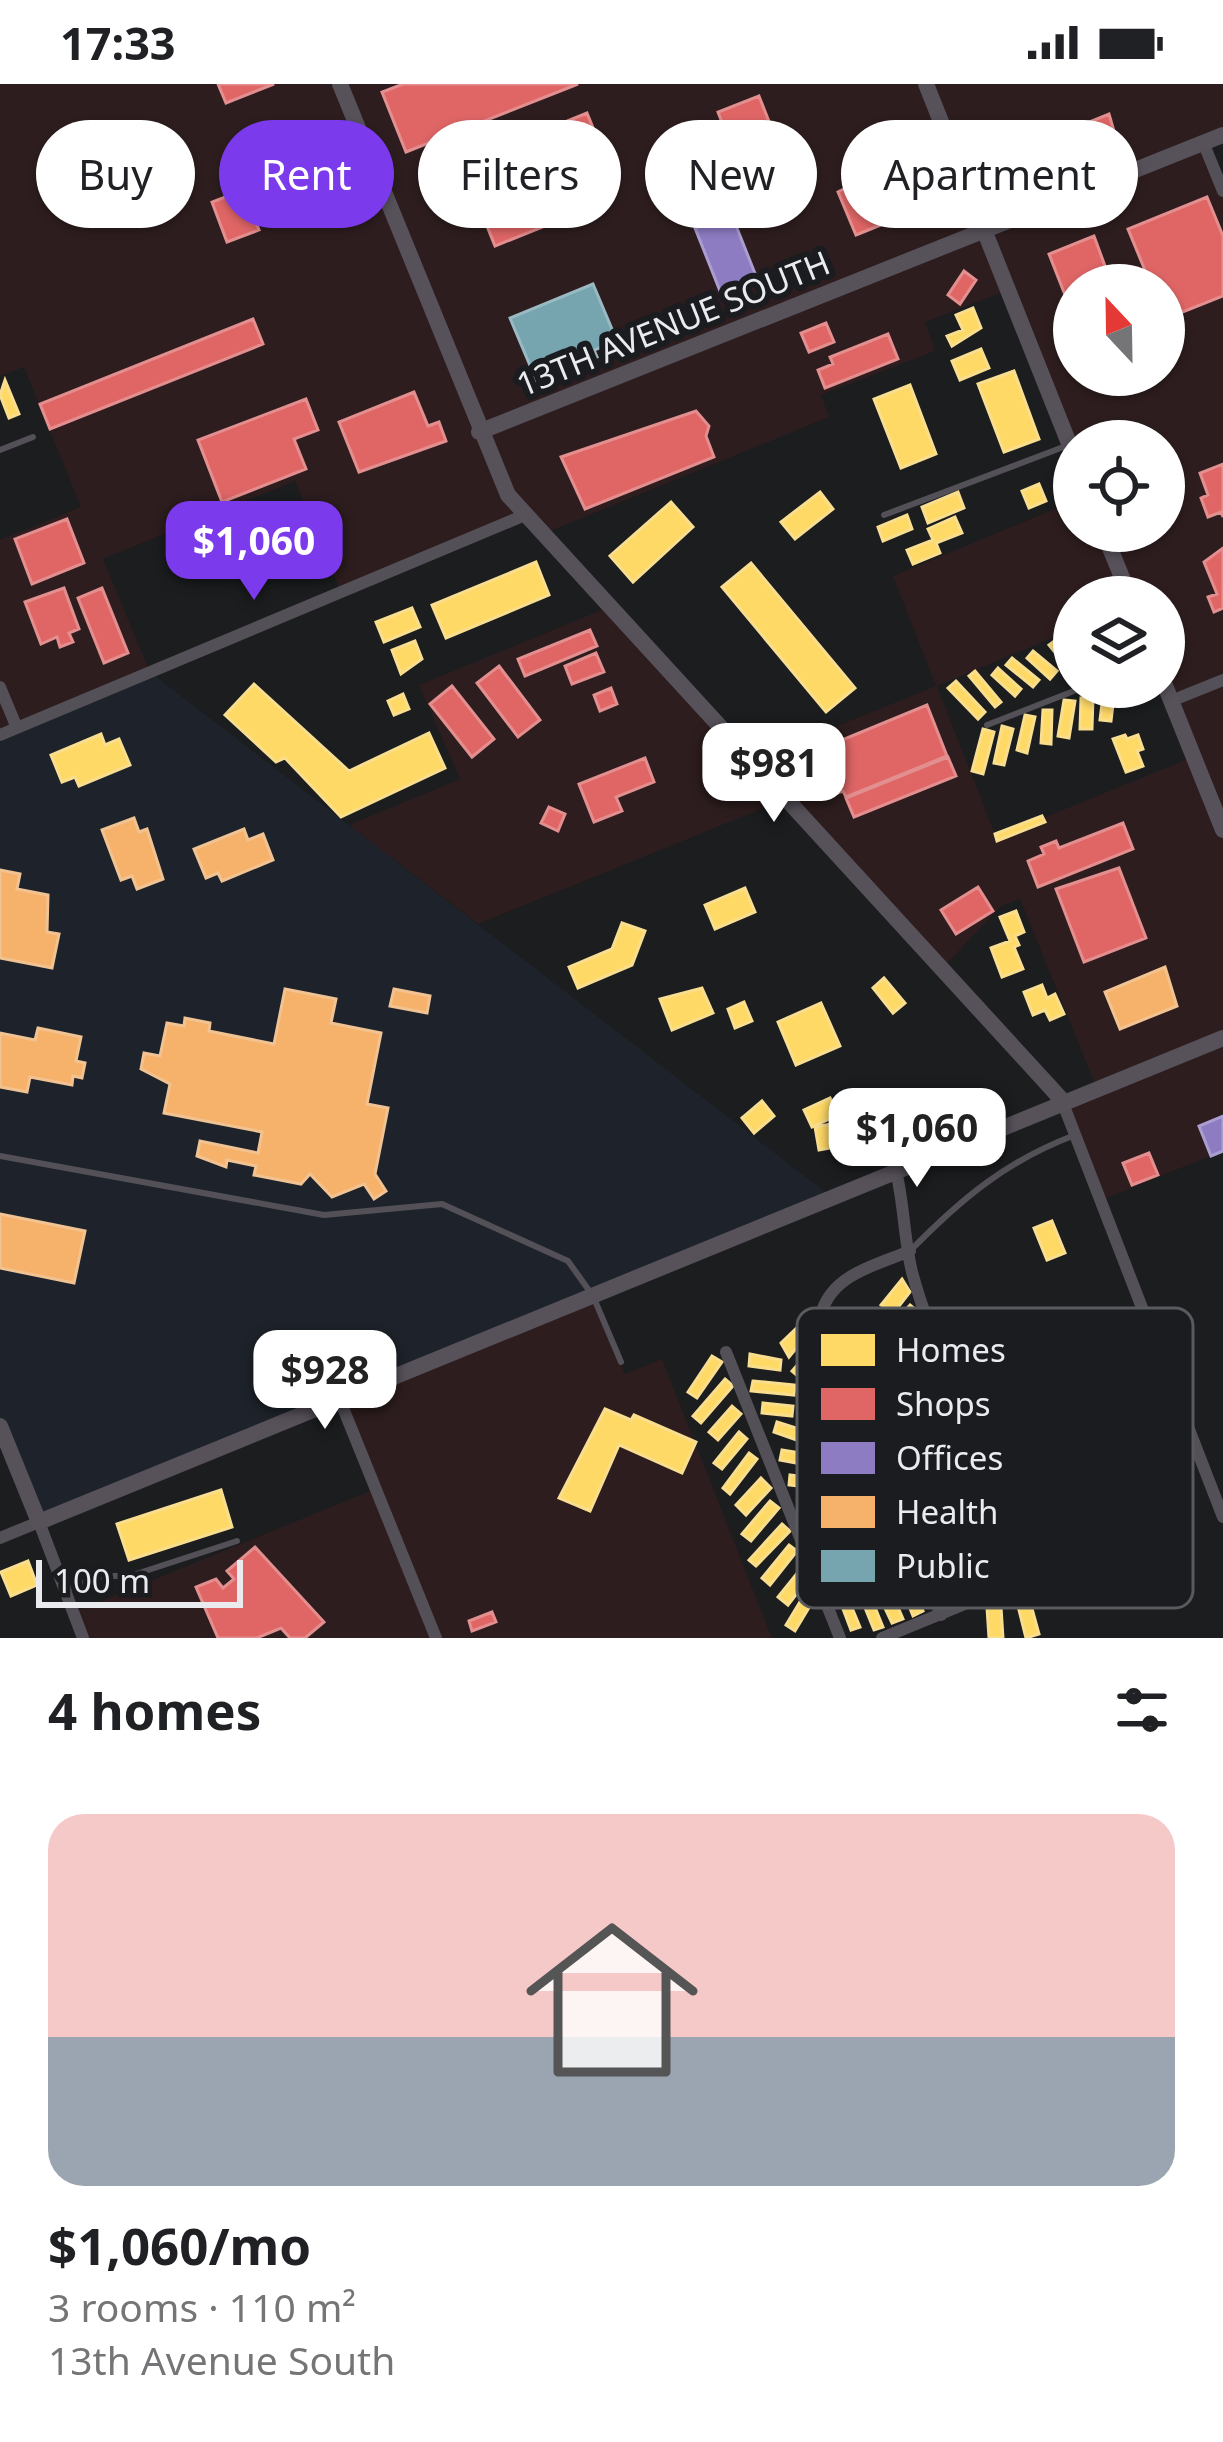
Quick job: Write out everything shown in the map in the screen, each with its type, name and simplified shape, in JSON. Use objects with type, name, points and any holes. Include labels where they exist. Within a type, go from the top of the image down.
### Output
[{"type":"street","points":[[340,84],[508,495],[1062,1100],[1143,1308]]},
{"type":"street","points":[[926,84],[1060,420]]},
{"type":"street","name":"13TH AVENUE SOUTH","points":[[479,432],[1223,135]]},
{"type":"street","points":[[1203,142],[1223,191]]},
{"type":"street","points":[[0,734],[525,515]]},
{"type":"street","points":[[1185,688],[1223,680]]},
{"type":"street","points":[[0,687],[17,728]]},
{"type":"street","points":[[1174,708],[1223,830]]},
{"type":"street","points":[[0,1538],[1223,1038]]},
{"type":"street","points":[[896,1171],[912,1270],[927,1308]]},
{"type":"street","points":[[823,1308],[827,1295],[844,1279],[910,1251]]},
{"type":"street","points":[[726,1352],[797,1534]]},
{"type":"street","points":[[339,1398],[436,1638]]},
{"type":"street","points":[[0,1426],[82,1638]]},
{"type":"street","points":[[1193,1438],[1223,1516]]},
{"type":"street","points":[[828,1608],[840,1638]]},
{"type":"street","points":[[938,1608],[941,1615]]},
{"type":"street","points":[[882,1638],[957,1608]]},
{"type":"lane","points":[[0,450],[33,437]]},
{"type":"lane","points":[[884,515],[1053,457]]},
{"type":"lane","points":[[987,725],[1053,699]]},
{"type":"lane","points":[[910,1251],[966,1195],[1016,1158],[1076,1135]]},
{"type":"lane","points":[[0,1156],[324,1215],[442,1204],[568,1261],[593,1296],[621,1362]]},
{"type":"lane","points":[[66,1590],[97,1577],[133,1575],[237,1541]]},
{"type":"shaded area","points":[[0,84],[1223,84],[1223,137],[1204,145],[1223,191],[1223,1151],[1101,1200],[1062,1100],[1096,1086],[1020,899],[1001,906],[942,969],[786,799],[478,924],[349,825],[460,779],[419,685],[609,607],[751,761],[936,686],[893,576],[1053,510],[1053,552],[1185,552],[1185,420],[1065,420],[1054,396],[1185,396],[1185,264],[1053,264],[1053,393],[1008,290],[925,322],[935,351],[821,395],[829,417],[543,534],[525,515],[341,592],[295,481],[103,559],[150,672],[0,735],[0,540],[81,507],[24,367],[0,376]]},
{"type":"shaded area","points":[[150,672],[832,1197],[39,1522],[0,1426],[0,733]]},
{"type":"shaded area","points":[[593,1296],[625,1374],[662,1359],[772,1638],[83,1638],[75,1612],[375,1489],[339,1398]]},
{"type":"building: Homes","points":[[973,308],[981,328],[952,346],[947,336],[963,330],[956,315]]},
{"type":"building: Homes","points":[[981,349],[989,368],[960,380],[952,361]]},
{"type":"building: Homes","points":[[1014,371],[1039,439],[1004,452],[978,384]]},
{"type":"building: Homes","points":[[5,380],[19,414],[9,418],[0,395]]},
{"type":"building: Homes","points":[[910,385],[936,454],[901,468],[874,399]]},
{"type":"building: Homes","points":[[1039,484],[1046,501],[1029,508],[1022,491]]},
{"type":"building: Homes","points":[[820,492],[833,509],[795,539],[781,522]]},
{"type":"building: Homes","points":[[958,492],[964,508],[928,523],[922,507]]},
{"type":"building: Homes","points":[[671,502],[693,527],[633,582],[610,556]]},
{"type":"building: Homes","points":[[907,515],[912,529],[883,541],[878,527]]},
{"type":"building: Homes","points":[[955,517],[962,533],[936,543],[940,553],[913,564],[907,550],[933,540],[928,529]]},
{"type":"building: Homes","points":[[536,562],[549,595],[446,638],[432,605]]},
{"type":"building: Homes","points":[[751,563],[855,688],[826,712],[722,587]]},
{"type":"building: Homes","points":[[412,608],[420,627],[384,642],[376,622]]},
{"type":"building: Homes","points":[[415,641],[422,659],[401,674],[392,650]]},
{"type":"building: Homes","points":[[1033,651],[1053,668],[1053,676],[1050,679],[1027,658]]},
{"type":"building: Homes","points":[[1012,658],[1039,680],[1033,687],[1006,665]]},
{"type":"building: Homes","points":[[998,668],[1021,689],[1015,696],[992,675]]},
{"type":"building: Homes","points":[[975,671],[1001,702],[995,707],[969,676]]},
{"type":"building: Homes","points":[[956,681],[985,712],[978,719],[948,688]]},
{"type":"building: Homes","points":[[254,684],[349,771],[429,733],[445,768],[341,817],[285,758],[276,762],[225,715]]},
{"type":"building: Homes","points":[[403,694],[409,709],[394,715],[388,701]]},
{"type":"building: Homes","points":[[1063,708],[1074,708],[1069,738],[1058,736]]},
{"type":"building: Homes","points":[[1081,708],[1093,708],[1092,729],[1080,729]]},
{"type":"building: Homes","points":[[1101,708],[1113,708],[1111,721],[1100,720]]},
{"type":"building: Homes","points":[[1043,710],[1052,710],[1051,744],[1041,743]]},
{"type":"building: Homes","points":[[1025,715],[1035,717],[1027,753],[1017,750]]},
{"type":"building: Homes","points":[[1002,726],[1013,729],[1004,765],[994,763]]},
{"type":"building: Homes","points":[[983,729],[994,732],[983,774],[972,771]]},
{"type":"building: Homes","points":[[101,734],[105,745],[119,739],[130,765],[79,786],[75,777],[62,782],[51,755]]},
{"type":"building: Homes","points":[[1125,735],[1127,739],[1138,735],[1143,749],[1137,751],[1143,766],[1126,772],[1113,739]]},
{"type":"building: Homes","points":[[1042,816],[1045,822],[997,841],[995,834]]},
{"type":"building: Homes","points":[[745,888],[755,912],[715,929],[705,905]]},
{"type":"building: Homes","points":[[1016,911],[1024,932],[1015,936],[1019,945],[1014,947],[1023,969],[1002,977],[991,948],[1010,941],[1000,917]]},
{"type":"building: Homes","points":[[622,923],[645,931],[632,965],[578,988],[569,967],[612,949]]},
{"type":"building: Homes","points":[[884,978],[905,1003],[893,1013],[873,988]]},
{"type":"building: Homes","points":[[1042,985],[1047,998],[1055,994],[1064,1014],[1050,1020],[1045,1010],[1033,1015],[1024,992]]},
{"type":"building: Homes","points":[[702,988],[713,1013],[672,1030],[660,999]]},
{"type":"building: Homes","points":[[744,1002],[752,1021],[735,1028],[728,1009]]},
{"type":"building: Homes","points":[[821,1003],[840,1046],[796,1065],[778,1022]]},
{"type":"building: Homes","points":[[830,1098],[838,1115],[812,1127],[804,1110]]},
{"type":"building: Homes","points":[[762,1101],[774,1116],[754,1133],[742,1118]]},
{"type":"building: Homes","points":[[869,1117],[873,1140],[819,1150],[815,1127]]},
{"type":"building: Homes","points":[[1052,1221],[1065,1253],[1047,1260],[1034,1228]]},
{"type":"building: Homes","points":[[902,1279],[910,1292],[898,1308],[881,1305]]},
{"type":"building: Homes","points":[[797,1328],[797,1347],[789,1357],[781,1343]]},
{"type":"building: Homes","points":[[750,1354],[781,1360],[780,1370],[749,1366]]},
{"type":"building: Homes","points":[[712,1356],[722,1362],[697,1398],[688,1392]]},
{"type":"building: Homes","points":[[725,1379],[733,1386],[701,1423],[693,1416]]},
{"type":"building: Homes","points":[[753,1381],[795,1385],[794,1395],[751,1391]]},
{"type":"building: Homes","points":[[763,1403],[793,1406],[792,1416],[762,1413]]},
{"type":"building: Homes","points":[[732,1406],[741,1414],[718,1440],[709,1432]]},
{"type":"building: Homes","points":[[605,1409],[631,1420],[634,1415],[696,1442],[682,1473],[619,1445],[590,1511],[559,1498]]},
{"type":"building: Homes","points":[[777,1422],[797,1428],[797,1440],[774,1432]]},
{"type":"building: Homes","points":[[739,1432],[747,1439],[722,1469],[714,1463]]},
{"type":"building: Homes","points":[[782,1450],[797,1452],[797,1463],[780,1460]]},
{"type":"building: Homes","points":[[749,1453],[757,1459],[730,1494],[723,1488]]},
{"type":"building: Homes","points":[[761,1478],[771,1488],[746,1515],[736,1505]]},
{"type":"building: Homes","points":[[221,1490],[232,1527],[129,1560],[117,1524]]},
{"type":"building: Homes","points":[[770,1501],[779,1508],[751,1541],[742,1534]]},
{"type":"building: Homes","points":[[782,1524],[790,1531],[756,1566],[749,1560]]},
{"type":"building: Homes","points":[[789,1545],[797,1551],[770,1585],[762,1578]]},
{"type":"building: Homes","points":[[28,1561],[37,1585],[11,1596],[1,1572]]},
{"type":"building: Homes","points":[[797,1573],[797,1593],[788,1605],[778,1597]]},
{"type":"building: Homes","points":[[797,1607],[809,1608],[795,1631],[786,1625]]},
{"type":"building: Homes","points":[[843,1608],[852,1608],[860,1627],[851,1630]]},
{"type":"building: Homes","points":[[865,1608],[875,1608],[883,1627],[874,1630]]},
{"type":"building: Homes","points":[[885,1608],[898,1608],[903,1619],[892,1623]]},
{"type":"building: Homes","points":[[987,1608],[1001,1608],[1003,1638],[989,1638]]},
{"type":"building: Homes","points":[[1018,1608],[1032,1608],[1039,1634],[1026,1638]]},
{"type":"building: Shops","points":[[218,84],[274,84],[226,103]]},
{"type":"building: Shops","points":[[403,84],[578,84],[487,120],[418,120],[418,147],[406,152],[382,92]]},
{"type":"building: Shops","points":[[759,96],[768,120],[721,120],[718,112]]},
{"type":"building: Shops","points":[[1207,197],[1223,236],[1223,296],[1185,311],[1185,264],[1142,264],[1128,229]]},
{"type":"building: Shops","points":[[222,228],[258,228],[259,230],[227,242]]},
{"type":"building: Shops","points":[[488,228],[540,228],[495,246]]},
{"type":"building: Shops","points":[[1094,236],[1104,264],[1053,264],[1049,254]]},
{"type":"building: Shops","points":[[964,271],[976,280],[960,304],[948,295]]},
{"type":"building: Shops","points":[[253,319],[263,344],[50,429],[40,404]]},
{"type":"building: Shops","points":[[826,323],[834,342],[809,352],[801,333]]},
{"type":"building: Shops","points":[[888,334],[898,359],[825,388],[818,370],[833,364],[830,357]]},
{"type":"building: Shops","points":[[414,392],[428,426],[439,422],[446,441],[359,472],[339,422]]},
{"type":"building: Shops","points":[[306,399],[318,430],[294,439],[306,469],[222,502],[198,440]]},
{"type":"building: Shops","points":[[696,411],[709,426],[706,436],[714,457],[585,509],[561,457]]},
{"type":"building: Shops","points":[[1223,464],[1223,517],[1221,512],[1208,517],[1201,498],[1208,495],[1200,473]]},
{"type":"building: Shops","points":[[67,519],[84,563],[32,584],[15,539]]},
{"type":"building: Shops","points":[[1223,548],[1223,608],[1214,612],[1208,597],[1217,594],[1204,562]]},
{"type":"building: Shops","points":[[64,588],[79,629],[69,633],[73,642],[60,647],[57,637],[41,644],[25,602]]},
{"type":"building: Shops","points":[[102,588],[128,653],[104,663],[78,598]]},
{"type":"building: Shops","points":[[590,630],[597,646],[525,676],[518,659]]},
{"type":"building: Shops","points":[[596,653],[604,672],[572,684],[565,666]]},
{"type":"building: Shops","points":[[499,666],[540,720],[518,737],[477,683]]},
{"type":"building: Shops","points":[[452,686],[494,739],[472,757],[430,704]]},
{"type":"building: Shops","points":[[611,688],[617,704],[600,711],[594,695]]},
{"type":"building: Shops","points":[[927,705],[947,756],[846,797],[843,791],[832,795],[822,769],[811,774],[803,756]]},
{"type":"building: Shops","points":[[948,757],[956,776],[854,817],[846,798]]},
{"type":"building: Shops","points":[[645,758],[654,782],[616,797],[622,811],[594,822],[579,784]]},
{"type":"building: Shops","points":[[549,807],[565,814],[558,831],[541,823]]},
{"type":"building: Shops","points":[[1123,823],[1133,849],[1038,887],[1028,861],[1044,854],[1041,847],[1056,841],[1059,848]]},
{"type":"building: Shops","points":[[1119,868],[1146,938],[1084,962],[1056,889]]},
{"type":"building: Shops","points":[[978,887],[993,911],[956,934],[941,910]]},
{"type":"building: Shops","points":[[1149,1153],[1158,1175],[1132,1185],[1123,1163]]},
{"type":"building: Shops","points":[[255,1547],[324,1622],[305,1638],[290,1638],[281,1628],[257,1638],[218,1638],[196,1587],[216,1579],[223,1588],[234,1579],[227,1571]]},
{"type":"building: Shops","points":[[492,1612],[496,1622],[472,1631],[469,1621]]},
{"type":"building: Offices","points":[[695,228],[737,228],[756,276],[720,291]]},
{"type":"building: Offices","points":[[1223,1116],[1223,1151],[1211,1156],[1199,1126]]},
{"type":"building: Health","points":[[134,818],[139,832],[147,829],[163,879],[137,889],[132,876],[121,880],[102,830]]},
{"type":"building: Health","points":[[244,829],[248,840],[263,834],[273,860],[222,881],[218,873],[206,878],[194,849]]},
{"type":"building: Health","points":[[0,870],[20,874],[17,889],[48,895],[47,932],[59,934],[52,968],[0,958]]},
{"type":"building: Health","points":[[1165,967],[1177,1006],[1120,1029],[1105,992]]},
{"type":"building: Health","points":[[285,989],[336,999],[331,1023],[381,1033],[367,1104],[388,1108],[375,1174],[386,1191],[374,1199],[364,1184],[332,1197],[310,1174],[301,1184],[254,1175],[256,1166],[227,1160],[226,1167],[197,1156],[200,1141],[258,1153],[262,1132],[164,1113],[170,1084],[141,1069],[144,1053],[160,1056],[167,1023],[184,1026],[185,1018],[210,1023],[209,1031],[274,1044]]},
{"type":"building: Health","points":[[394,989],[430,996],[427,1013],[390,1006]]},
{"type":"building: Health","points":[[38,1028],[81,1037],[76,1061],[85,1063],[82,1078],[73,1076],[72,1085],[30,1077],[27,1092],[0,1087],[0,1033],[35,1040]]},
{"type":"building: Health","points":[[0,1214],[85,1231],[74,1283],[0,1268]]},
{"type":"building: Public","points":[[593,284],[617,341],[594,350],[597,357],[537,382],[510,318]]}]
